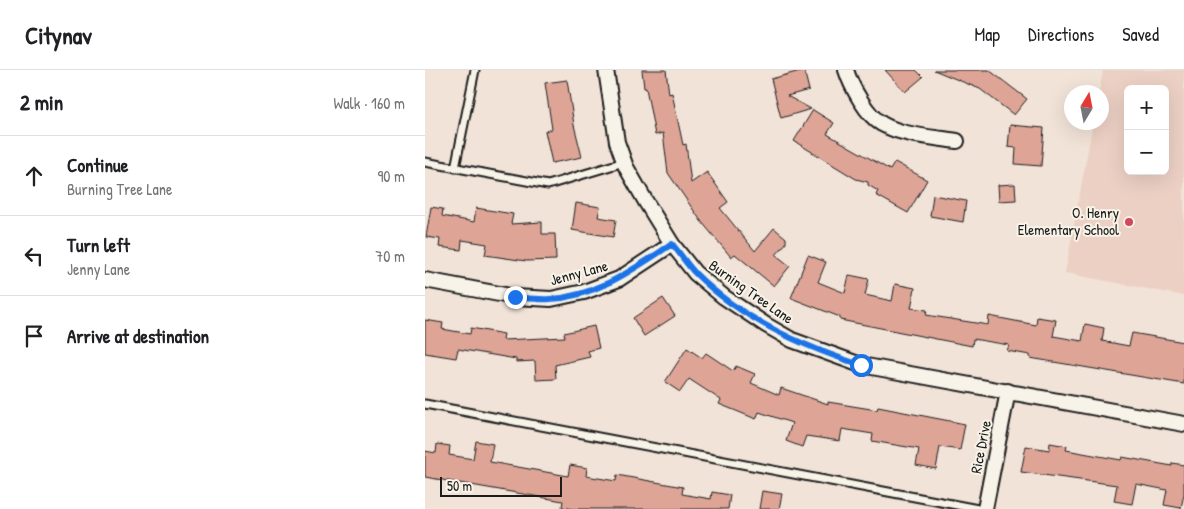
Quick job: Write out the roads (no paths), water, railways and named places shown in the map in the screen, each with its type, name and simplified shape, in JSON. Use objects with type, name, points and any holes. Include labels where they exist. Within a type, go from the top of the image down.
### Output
[{"type":"street","name":"Burning Tree Lane","points":[[606,70],[617,142],[624,162],[645,202],[672,244],[695,273],[724,297],[791,340],[861,365],[1008,390],[1184,424]]},
{"type":"street","points":[[846,70],[849,80],[865,107],[881,124],[909,133],[957,141]]},
{"type":"street","name":"Jenny Lane","points":[[425,280],[515,297],[551,299],[584,292],[619,279],[672,244]]},
{"type":"street","name":"Rice Drive","points":[[985,509],[1008,390]]},
{"type":"lane","points":[[455,168],[475,70]]},
{"type":"lane","points":[[425,162],[548,185],[624,162]]},
{"type":"lane","points":[[425,404],[978,509]]},
{"type":"place","name":"O. Henry Elementary School","points":[[1129,222]]}]
